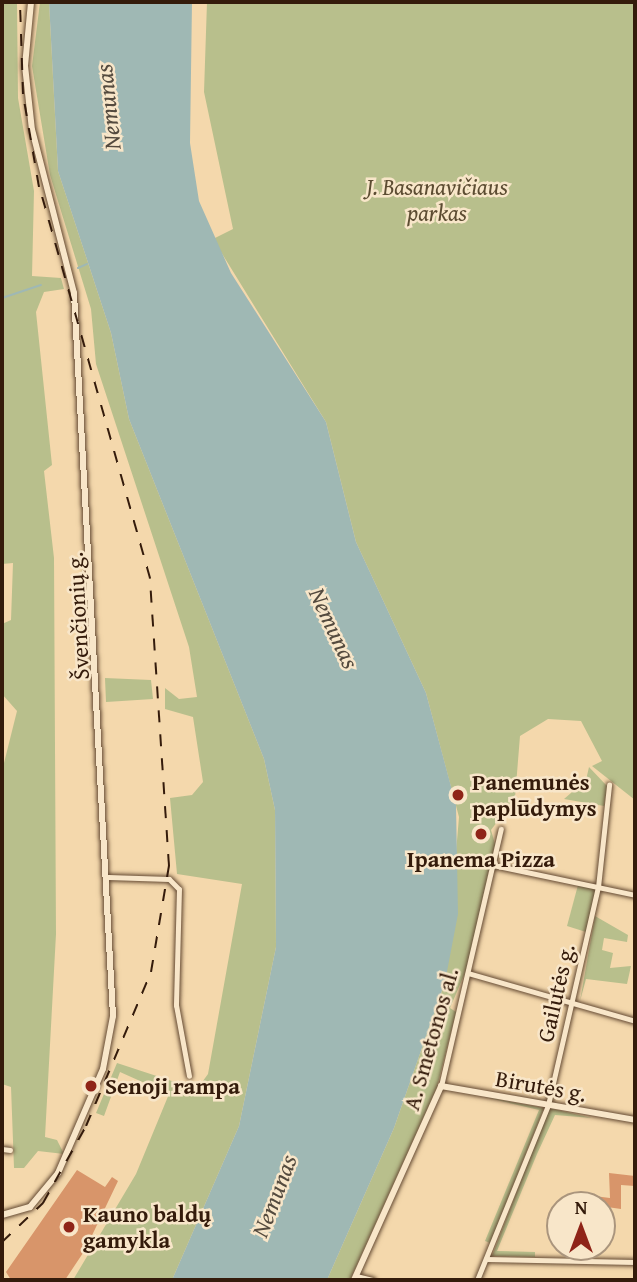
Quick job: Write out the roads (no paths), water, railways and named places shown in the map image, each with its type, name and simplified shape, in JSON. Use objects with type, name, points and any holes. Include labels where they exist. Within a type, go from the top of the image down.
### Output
[{"type":"street","name":"Švenčionių g.","points":[[2,1215],[24,1210],[58,1172],[110,1046],[108,877],[74,293],[32,130],[25,66],[31,2]]},
{"type":"street","name":"Gailutės g.","points":[[477,1280],[548,1105],[598,887],[609,785]]},
{"type":"street","name":"A. Smetonos al.","points":[[355,1278],[441,1086],[500,837]]},
{"type":"street","points":[[494,865],[635,895]]},
{"type":"street","points":[[108,877],[169,879],[179,888],[176,1005],[189,1076]]},
{"type":"street","points":[[468,973],[635,1021]]},
{"type":"street","name":"Birutės g.","points":[[441,1086],[635,1120]]},
{"type":"street","points":[[2,1149],[10,1150]]},
{"type":"street","points":[[486,1259],[635,1262]]},
{"type":"street","points":[[355,1278],[373,1280]]},
{"type":"water","name":"Nemunas","points":[[49,2],[192,2],[190,143],[199,201],[231,273],[326,422],[356,542],[426,693],[456,805],[458,914],[445,982],[394,1128],[327,1280],[172,1280],[239,1126],[276,947],[275,810],[264,759],[129,419],[111,333],[58,171]]},
{"type":"waterway","points":[[78,268],[87,264]]},
{"type":"waterway","points":[[2,298],[41,285]]},
{"type":"railway","points":[[2,1242],[43,1203],[86,1126],[151,972],[169,866],[150,578],[39,187],[23,94],[20,2]]},
{"type":"place","name":"Panemunės paplūdymys","points":[[458,795]]},
{"type":"place","name":"Ipanema Pizza","points":[[481,834]]},
{"type":"place","name":"Senoji rampa","points":[[91,1086]]},
{"type":"place","name":"Kauno baldų gamykla","points":[[69,1227]]},
{"type":"park label","name":"J. Basanavičiaus parkas","points":[[437,200]]}]
